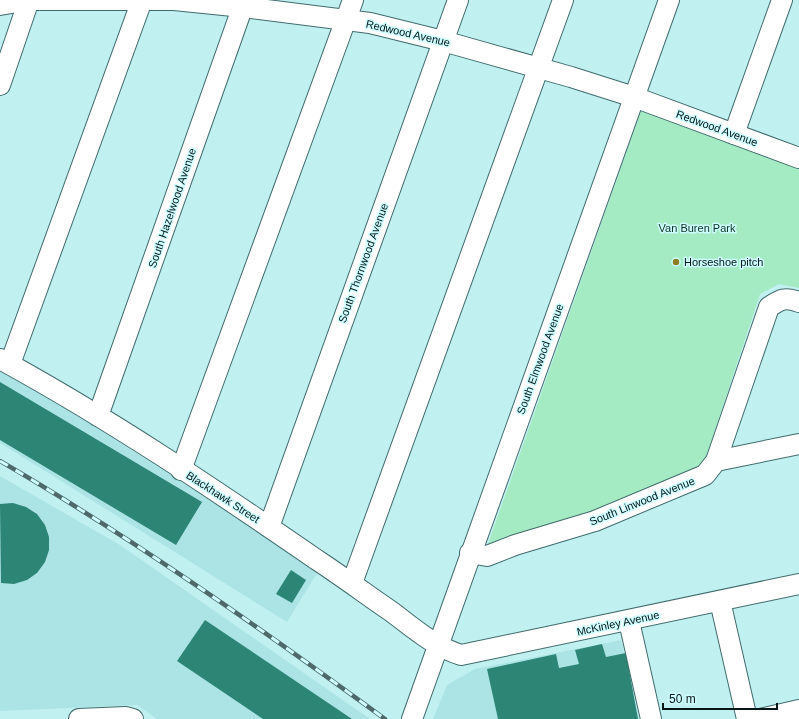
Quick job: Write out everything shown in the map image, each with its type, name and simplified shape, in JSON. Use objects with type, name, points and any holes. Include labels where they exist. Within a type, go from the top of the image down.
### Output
[{"type":"street","points":[[0,84],[29,0]]},
{"type":"street","name":"Redwood Avenue","points":[[0,5],[29,0],[174,0],[244,3],[370,23],[443,41],[634,97],[799,158]]},
{"type":"street","points":[[181,470],[354,0]]},
{"type":"street","name":"South Thornwood Avenue","points":[[269,527],[458,0]]},
{"type":"street","points":[[352,583],[563,0]]},
{"type":"street","name":"South Elmwood Avenue","points":[[412,719],[669,0]]},
{"type":"street","points":[[734,134],[782,0]]},
{"type":"street","points":[[5,362],[142,1]]},
{"type":"street","name":"South Hazelwood Avenue","points":[[98,416],[244,3]]},
{"type":"street","name":"South Linwood Avenue","points":[[470,554],[487,556],[515,545],[595,522],[705,475],[716,461],[769,307],[781,298],[789,298],[799,302]]},
{"type":"street","name":"Blackhawk Street","points":[[5,362],[98,416],[269,527],[352,583],[439,645]]},
{"type":"street","points":[[716,461],[799,444]]},
{"type":"street","name":"McKinley Avenue","points":[[439,645],[461,655],[629,621],[799,584]]},
{"type":"street","points":[[720,601],[747,719]]},
{"type":"street","points":[[629,621],[651,719]]},
{"type":"street","points":[[760,719],[799,710]]},
{"type":"street","points":[[79,719],[126,717],[133,719]]},
{"type":"shaded area","points":[[0,371],[69,410],[319,570],[287,622],[0,443]]},
{"type":"shaded area","points":[[0,476],[120,545],[370,719],[157,719],[137,705],[0,711]]},
{"type":"shaded area","points":[[621,640],[639,719],[433,719],[447,685],[475,669]]},
{"type":"green space","name":"Van Buren Park","points":[[641,111],[799,168],[799,288],[779,284],[760,294],[702,469],[497,549],[488,544]]},
{"type":"building","points":[[0,382],[202,502],[176,545],[0,440]]},
{"type":"building","points":[[13,503],[26,507],[37,514],[45,525],[49,537],[49,550],[45,562],[37,573],[27,580],[14,584],[1,583],[0,504]]},
{"type":"building","points":[[291,570],[306,580],[292,603],[276,594]]},
{"type":"building","points":[[205,620],[352,719],[263,719],[177,661]]},
{"type":"building","points":[[602,644],[606,657],[626,653],[638,719],[498,719],[487,669],[556,654],[559,668],[579,664],[575,650]]},
{"type":"railway","points":[[0,461],[99,521],[196,585],[385,719]]},
{"type":"place","name":"Horseshoe pitch","points":[[676,262]]}]
